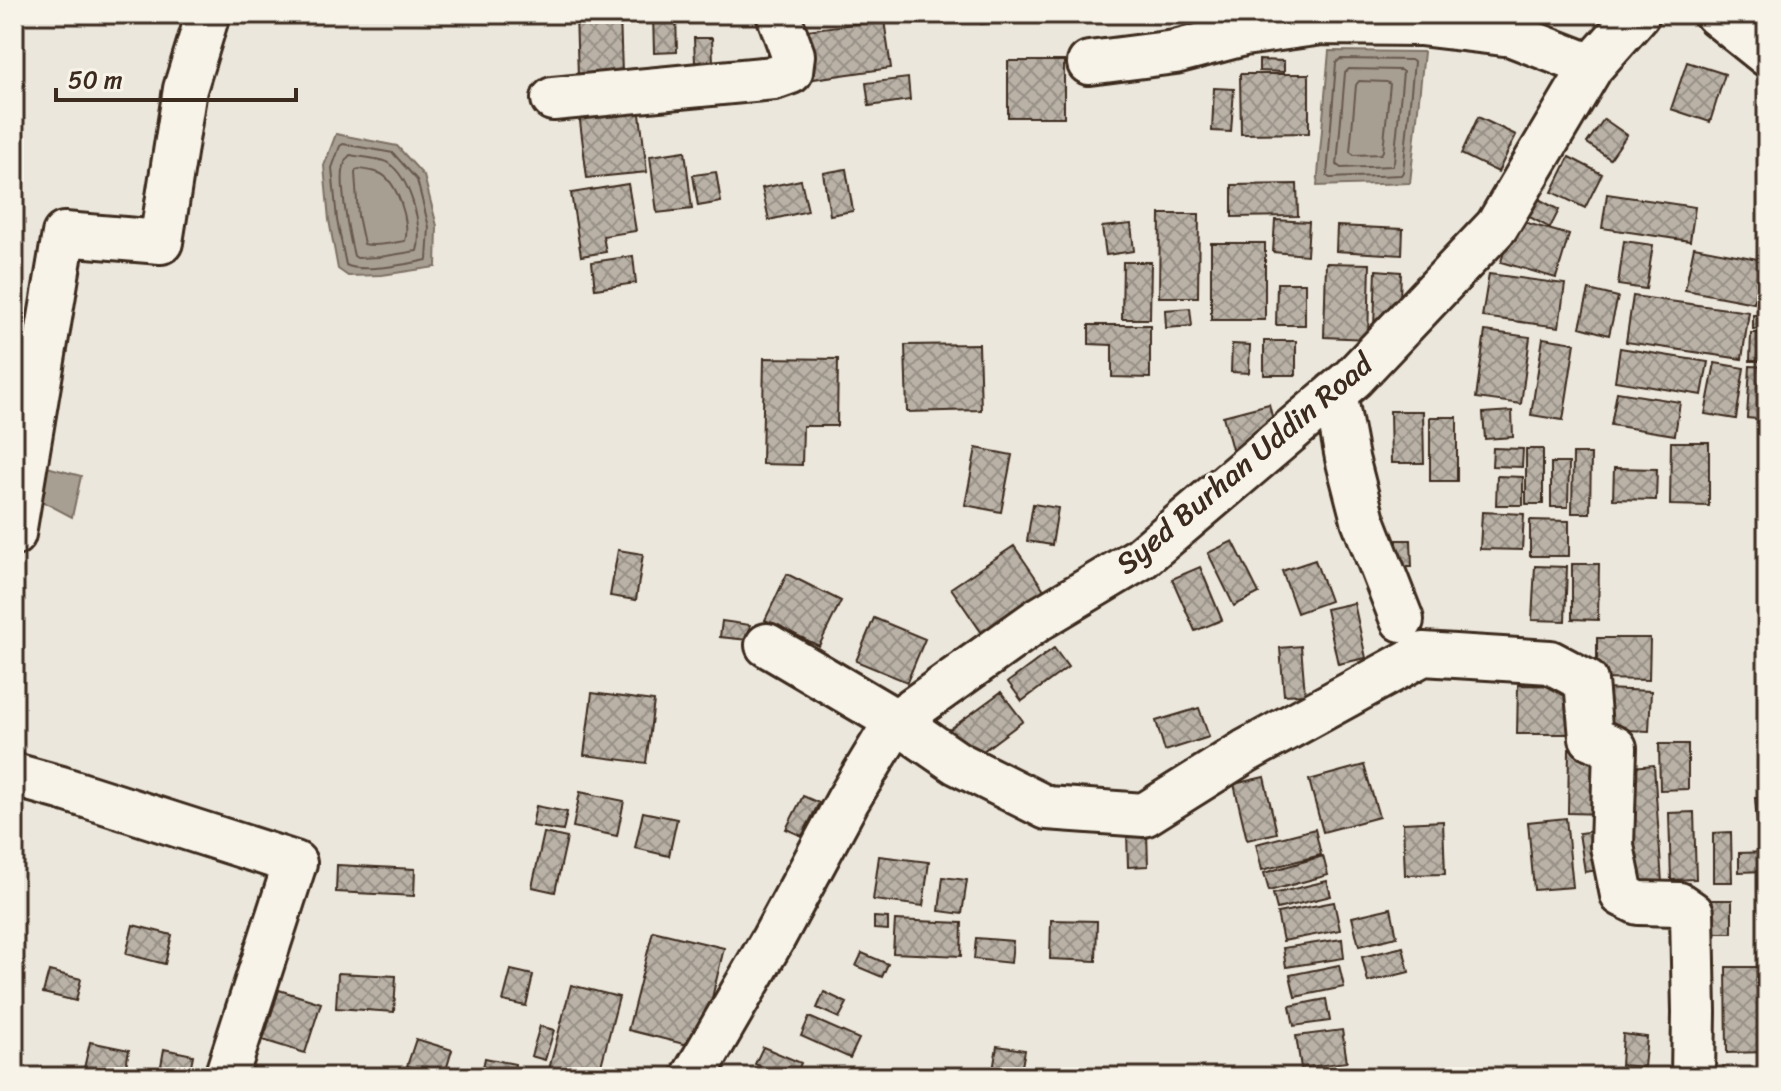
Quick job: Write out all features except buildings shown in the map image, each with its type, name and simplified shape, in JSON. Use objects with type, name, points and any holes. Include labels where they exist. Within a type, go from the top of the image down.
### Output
[{"type":"street","points":[[14,534],[64,234],[161,242],[185,89],[208,14]]},
{"type":"street","points":[[553,99],[774,78],[791,72],[793,55],[778,14]]},
{"type":"street","name":"Syed Burhan Uddin Road","points":[[693,1077],[773,939],[848,800],[896,721],[1039,619],[1141,558],[1353,378],[1497,226],[1592,66],[1638,14]]},
{"type":"street","points":[[1716,14],[1767,55]]},
{"type":"street","points":[[1089,63],[1175,52],[1244,34],[1336,23],[1420,24],[1512,35],[1592,66]]},
{"type":"street","points":[[1335,393],[1363,520],[1402,620]]},
{"type":"street","points":[[767,645],[896,721],[957,763],[1047,808],[1144,815],[1246,751],[1423,654],[1550,662],[1586,681],[1591,738],[1615,748],[1612,846],[1622,895],[1638,903],[1679,904],[1692,913],[1693,1077]]},
{"type":"street","points":[[14,775],[295,863],[226,1077]]},
{"type":"water","points":[[1329,51],[1424,52],[1410,183],[1317,186]]},
{"type":"water","points":[[336,134],[397,146],[424,176],[437,226],[436,267],[382,275],[348,276],[338,269],[324,166]]},
{"type":"water","points":[[47,467],[81,476],[72,517],[38,499]]}]
